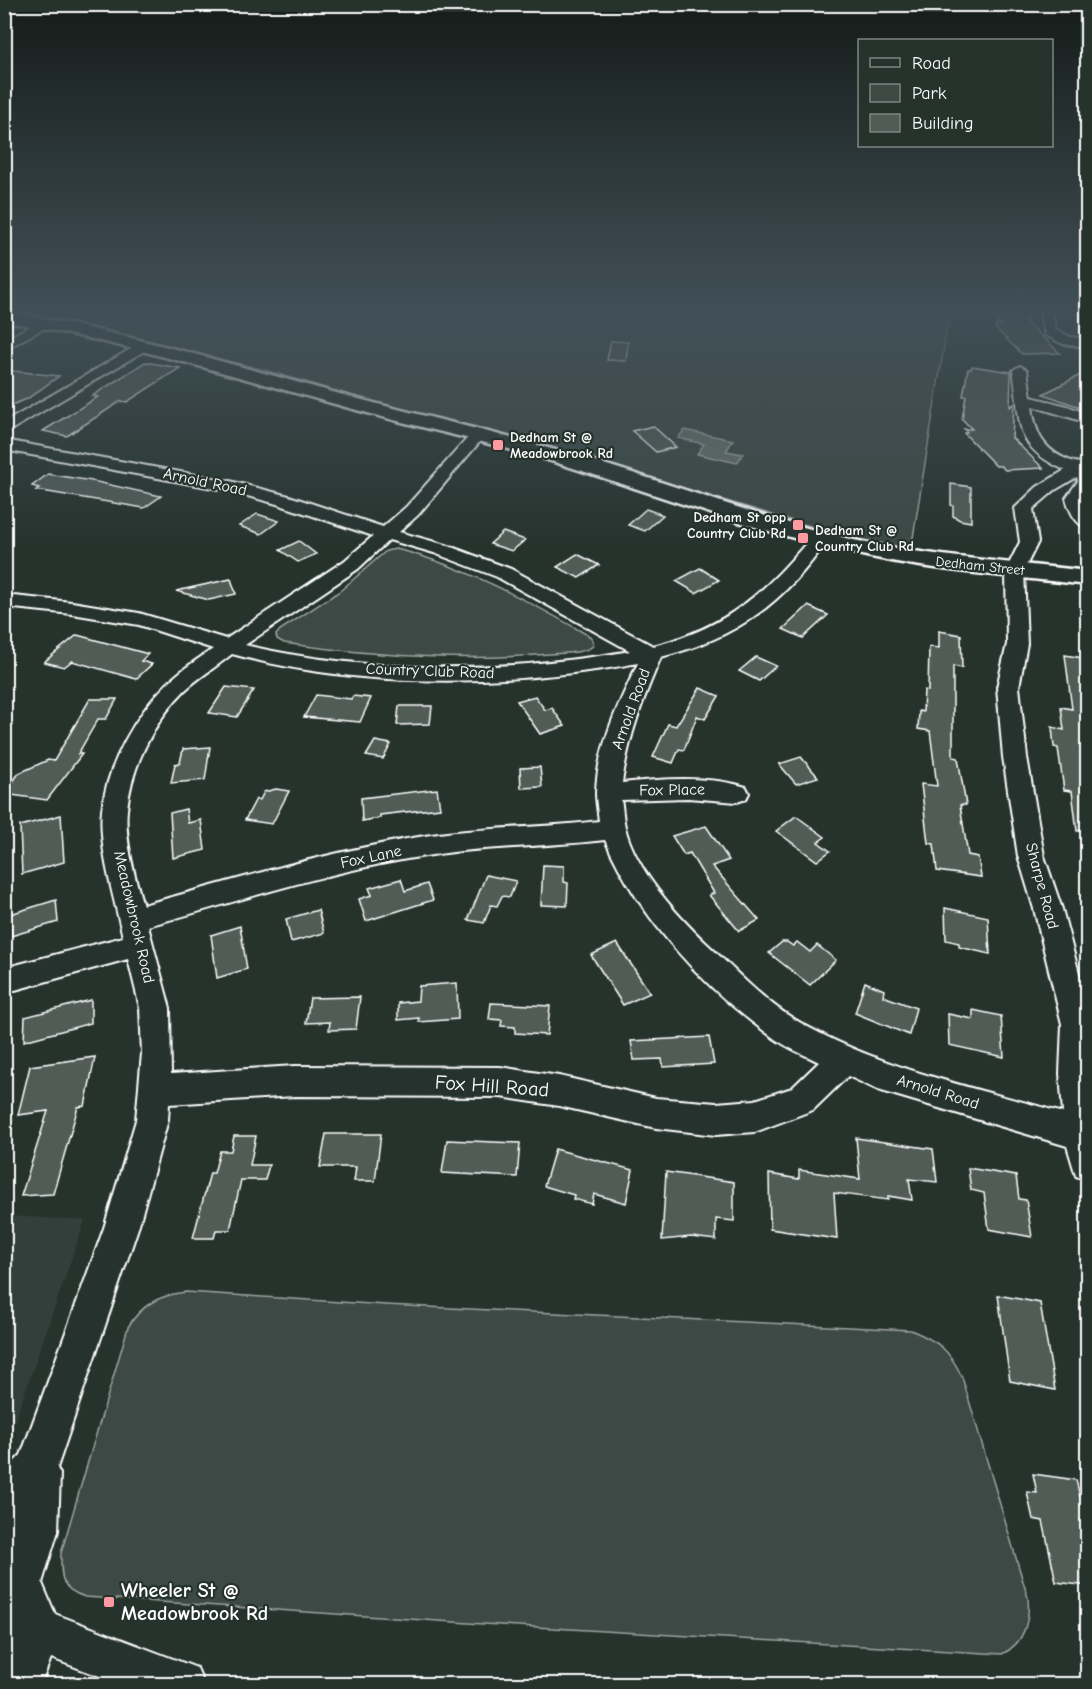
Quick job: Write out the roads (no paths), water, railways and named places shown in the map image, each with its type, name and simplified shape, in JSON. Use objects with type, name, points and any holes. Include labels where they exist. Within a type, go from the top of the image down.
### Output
[{"type":"main road","name":"Dedham Street","points":[[299,388],[552,455],[820,538],[926,560],[1088,578]]},
{"type":"street","points":[[4,430],[74,388]]},
{"type":"street","points":[[1024,388],[1023,400],[1028,425],[1036,445],[1055,459],[1083,468]]},
{"type":"street","points":[[1023,400],[1062,409],[1088,419]]},
{"type":"street","name":"Meadowbrook Road","points":[[4,1526],[23,1483],[37,1467],[121,1228],[152,1120],[157,1053],[155,1008],[123,881],[117,844],[114,812],[120,780],[148,719],[177,686],[227,648],[324,585],[386,534],[412,511],[477,436]]},
{"type":"street","name":"Arnold Road","points":[[4,445],[230,486],[283,500],[440,549],[504,573],[652,654],[626,712],[614,753],[608,794],[613,829],[628,866],[652,902],[686,941],[741,994],[783,1028],[844,1059],[878,1075],[1081,1134]]},
{"type":"street","points":[[1083,468],[1086,480],[1074,498],[1078,510],[1088,523]]},
{"type":"street","points":[[1015,570],[1029,542],[1024,508],[1034,497],[1061,477],[1083,468]]},
{"type":"street","name":"Country Club Road","points":[[4,601],[141,620],[227,648],[317,664],[386,672],[478,674],[555,669],[652,654],[700,639],[732,623],[766,599],[820,538]]},
{"type":"street","name":"Sharpe Road","points":[[1015,570],[1017,644],[1008,687],[1015,757],[1031,856],[1048,909],[1077,1024],[1076,1073],[1081,1134],[1088,1164]]},
{"type":"street","name":"Fox Place","points":[[608,794],[650,789],[706,789],[737,793]]},
{"type":"street","name":"Fox Lane","points":[[4,981],[85,961],[137,931],[364,857],[433,845],[510,837],[564,836],[613,829]]},
{"type":"street","name":"Fox Hill Road","points":[[155,1092],[183,1087],[295,1081],[500,1082],[559,1091],[656,1113],[716,1119],[755,1116],[802,1099],[844,1059]]},
{"type":"street","name":"Meadowbrook Road","points":[[11,1584],[37,1531],[39,1474],[37,1467]]},
{"type":"street","points":[[11,1584],[27,1598],[34,1629],[29,1657],[18,1684]]},
{"type":"street","points":[[34,1629],[182,1684]]},
{"type":"place","name":"Dedham St @ Meadowbrook Rd","points":[[498,445]]},
{"type":"place","name":"Dedham St opp Country Club Rd","points":[[798,525]]},
{"type":"place","name":"Dedham St @ Country Club Rd","points":[[803,538]]},
{"type":"place","name":"Wheeler St @ Meadowbrook Rd","points":[[109,1602]]}]
